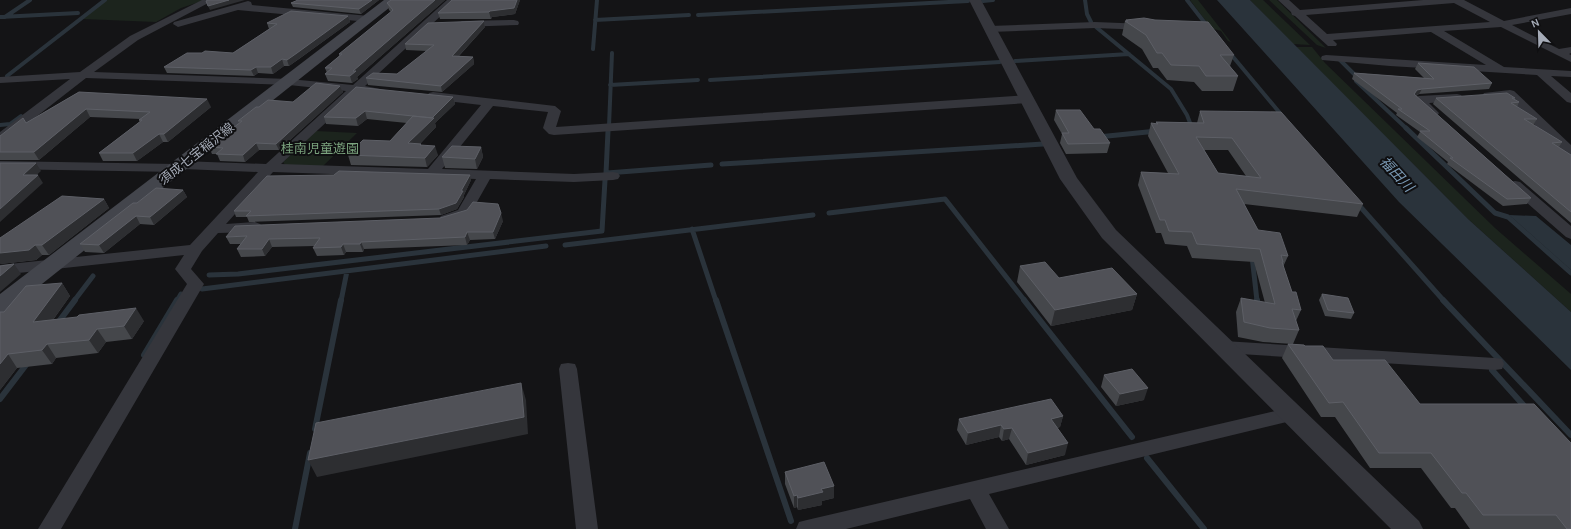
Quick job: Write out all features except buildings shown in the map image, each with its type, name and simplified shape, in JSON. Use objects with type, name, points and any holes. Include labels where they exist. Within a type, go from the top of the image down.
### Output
[{"type":"main road","name":"須成七宝稲沢線","points":[[0,306],[289,82],[392,0]]},
{"type":"street","points":[[138,36],[258,0]]},
{"type":"street","points":[[975,0],[1069,179],[1109,234],[1409,529]]},
{"type":"street","points":[[1282,0],[1295,13],[1352,60]]},
{"type":"street","points":[[1295,13],[1456,0],[1571,59]]},
{"type":"street","points":[[0,138],[83,75],[138,36],[208,1],[237,7],[369,19]]},
{"type":"street","points":[[49,529],[196,284],[183,269],[195,249],[269,168],[425,24],[452,1],[466,1]]},
{"type":"street","points":[[1325,37],[1502,24],[1571,11]]},
{"type":"street","points":[[454,24],[514,23]]},
{"type":"street","points":[[425,24],[440,24]]},
{"type":"street","points":[[990,29],[1095,25],[1158,28]]},
{"type":"street","points":[[1433,29],[1503,71]]},
{"type":"street","points":[[1558,52],[1571,50]]},
{"type":"street","points":[[1326,58],[1542,74],[1571,74]]},
{"type":"street","points":[[1542,74],[1571,99]]},
{"type":"street","points":[[0,80],[83,75],[289,82],[384,92]]},
{"type":"street","points":[[422,94],[551,109],[554,111],[549,128],[554,131],[1028,99]]},
{"type":"street","points":[[1443,121],[1419,100],[1510,94],[1569,148]]},
{"type":"street","points":[[432,174],[490,103]]},
{"type":"street","points":[[0,165],[269,168],[574,178],[613,176]]},
{"type":"street","points":[[434,220],[442,220],[464,213],[485,175]]},
{"type":"street","points":[[1507,178],[1571,234]]},
{"type":"street","points":[[213,229],[268,227]]},
{"type":"street","points":[[0,270],[195,249]]},
{"type":"street","points":[[1224,347],[1495,364]]},
{"type":"street","points":[[568,369],[587,529]]},
{"type":"street","points":[[807,529],[1292,414]]},
{"type":"street","points":[[975,489],[998,529]]},
{"type":"green space","points":[[106,0],[205,0],[181,8],[156,22],[83,19]]},
{"type":"green space","points":[[1190,0],[1198,0],[1231,42],[1228,41],[1221,31],[1211,28]]},
{"type":"green space","points":[[1250,0],[1263,0],[1310,45],[1293,44]]},
{"type":"green space","points":[[1269,0],[1277,0],[1326,48],[1317,45]]},
{"type":"green space","points":[[1296,47],[1312,47],[1325,63],[1495,228],[1571,294],[1571,312],[1468,219]]},
{"type":"green space","name":"桂南児童遊園","points":[[316,131],[357,133],[322,167],[286,166],[283,162]]},
{"type":"water","name":"福田川","points":[[1217,0],[1250,0],[1468,219],[1571,312],[1571,370],[1399,202]]},
{"type":"water","points":[[1509,215],[1536,216],[1571,245],[1571,270]]},
{"type":"waterway","points":[[5,17],[30,0]]},
{"type":"waterway","points":[[7,76],[105,0]]},
{"type":"waterway","points":[[595,20],[597,0]]},
{"type":"waterway","points":[[983,1],[993,0]]},
{"type":"waterway","points":[[1085,0],[1087,14],[1091,22]]},
{"type":"waterway","points":[[1187,0],[1208,27]]},
{"type":"waterway","points":[[698,15],[968,1]]},
{"type":"waterway","points":[[5,17],[78,13]]},
{"type":"waterway","points":[[595,20],[689,15]]},
{"type":"waterway","points":[[0,17],[5,17]]},
{"type":"waterway","points":[[593,49],[595,20]]},
{"type":"waterway","points":[[1096,27],[1129,54]]},
{"type":"waterway","points":[[1229,52],[1284,118]]},
{"type":"waterway","points":[[611,85],[612,53]]},
{"type":"waterway","points":[[1015,61],[1129,54]]},
{"type":"waterway","points":[[1129,54],[1171,89],[1187,115],[1192,128]]},
{"type":"waterway","points":[[1340,60],[1358,78]]},
{"type":"waterway","points":[[710,80],[1000,62]]},
{"type":"waterway","points":[[611,85],[698,80]]},
{"type":"waterway","points":[[1356,81],[1407,129]]},
{"type":"waterway","points":[[609,126],[611,85]]},
{"type":"waterway","points":[[0,125],[10,124],[21,116]]},
{"type":"waterway","points":[[1406,128],[1495,213],[1508,217],[1571,273]]},
{"type":"waterway","points":[[606,173],[608,131]]},
{"type":"waterway","points":[[1098,137],[1157,131]]},
{"type":"waterway","points":[[722,164],[1043,144]]},
{"type":"waterway","points":[[607,173],[711,165]]},
{"type":"waterway","points":[[209,275],[238,274],[602,231],[605,180]]},
{"type":"waterway","points":[[829,213],[945,199],[1025,301]]},
{"type":"waterway","points":[[1357,203],[1444,301]]},
{"type":"waterway","points":[[692,230],[813,215]]},
{"type":"waterway","points":[[565,245],[692,230]]},
{"type":"waterway","points":[[692,230],[716,301]]},
{"type":"waterway","points":[[202,289],[546,246]]},
{"type":"waterway","points":[[1252,256],[1257,301]]},
{"type":"waterway","points":[[341,301],[347,271]]},
{"type":"waterway","points":[[74,301],[93,276]]},
{"type":"waterway","points":[[177,301],[181,294]]},
{"type":"waterway","points":[[57,324],[75,300]]},
{"type":"waterway","points":[[144,355],[177,300]]},
{"type":"waterway","points":[[315,429],[341,300]]},
{"type":"waterway","points":[[716,300],[791,521]]},
{"type":"waterway","points":[[1024,300],[1132,437]]},
{"type":"waterway","points":[[1257,300],[1258,307]]},
{"type":"waterway","points":[[1443,300],[1571,435]]},
{"type":"waterway","points":[[0,399],[29,361]]},
{"type":"waterway","points":[[1492,370],[1526,408]]},
{"type":"waterway","points":[[295,529],[310,453]]},
{"type":"waterway","points":[[1147,458],[1204,529]]}]
